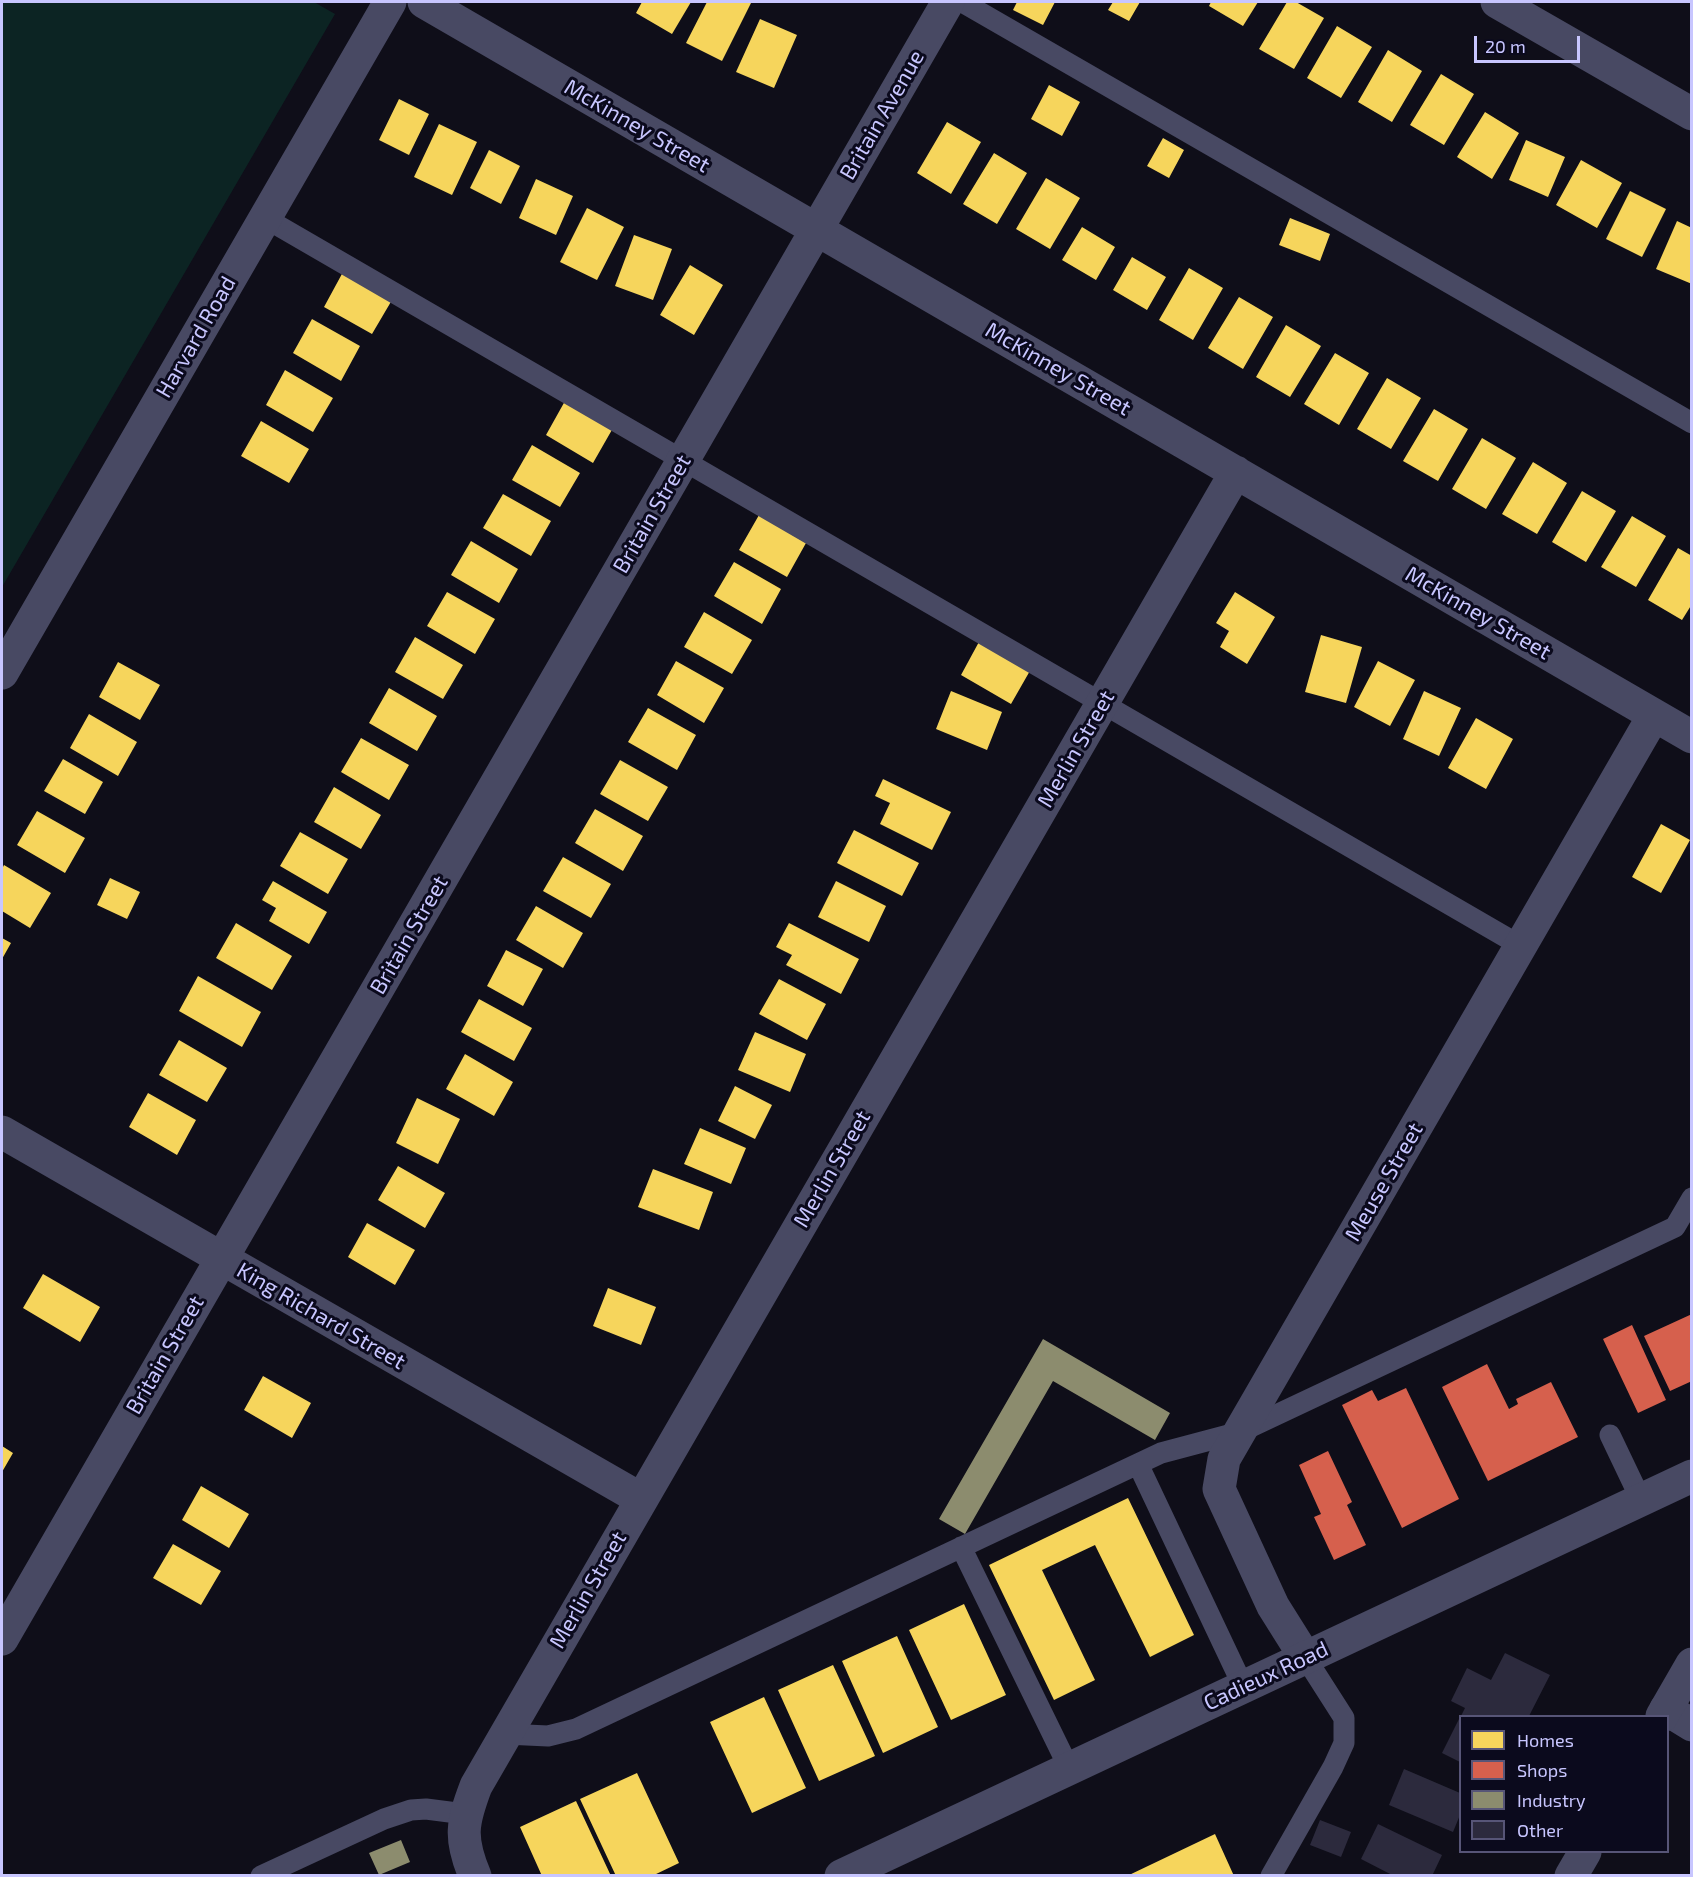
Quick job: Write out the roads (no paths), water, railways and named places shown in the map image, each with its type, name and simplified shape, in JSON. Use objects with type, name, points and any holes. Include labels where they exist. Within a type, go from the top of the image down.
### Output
[{"type":"street","name":"Harvard Road","points":[[2,673],[390,2]]},
{"type":"street","name":"McKinney Street","points":[[424,2],[1692,737]]},
{"type":"street","name":"Britain Avenue","points":[[816,230],[948,2]]},
{"type":"street","points":[[1497,2],[1692,114]]},
{"type":"street","name":"Britain Street","points":[[2,1640],[816,230]]},
{"type":"street","name":"Merlin Street","points":[[475,1875],[468,1859],[464,1840],[465,1814],[476,1786],[1236,472]]},
{"type":"street","name":"Meuse Street","points":[[1305,1657],[1273,1606],[1219,1489],[1224,1459],[1654,715]]},
{"type":"street","name":"King Richard Street","points":[[2,1132],[641,1499]]},
{"type":"street","name":"Cadieux Road","points":[[841,1875],[1692,1476]]},
{"type":"street","points":[[1673,1717],[1692,1664]]},
{"type":"street","points":[[1571,1875],[1583,1853]]},
{"type":"lane","points":[[962,2],[1692,423]]},
{"type":"lane","points":[[265,218],[1521,946]]},
{"type":"lane","points":[[505,1734],[548,1736],[576,1729],[1161,1453],[1240,1432],[1675,1227],[1692,1197]]},
{"type":"lane","points":[[1610,1435],[1641,1500]]},
{"type":"lane","points":[[1138,1464],[1243,1686]]},
{"type":"lane","points":[[961,1547],[1069,1768]]},
{"type":"lane","points":[[1270,1875],[1333,1767],[1344,1743],[1344,1718],[1305,1657]]},
{"type":"lane","points":[[261,1875],[384,1819],[411,1810],[426,1809],[465,1814]]}]
